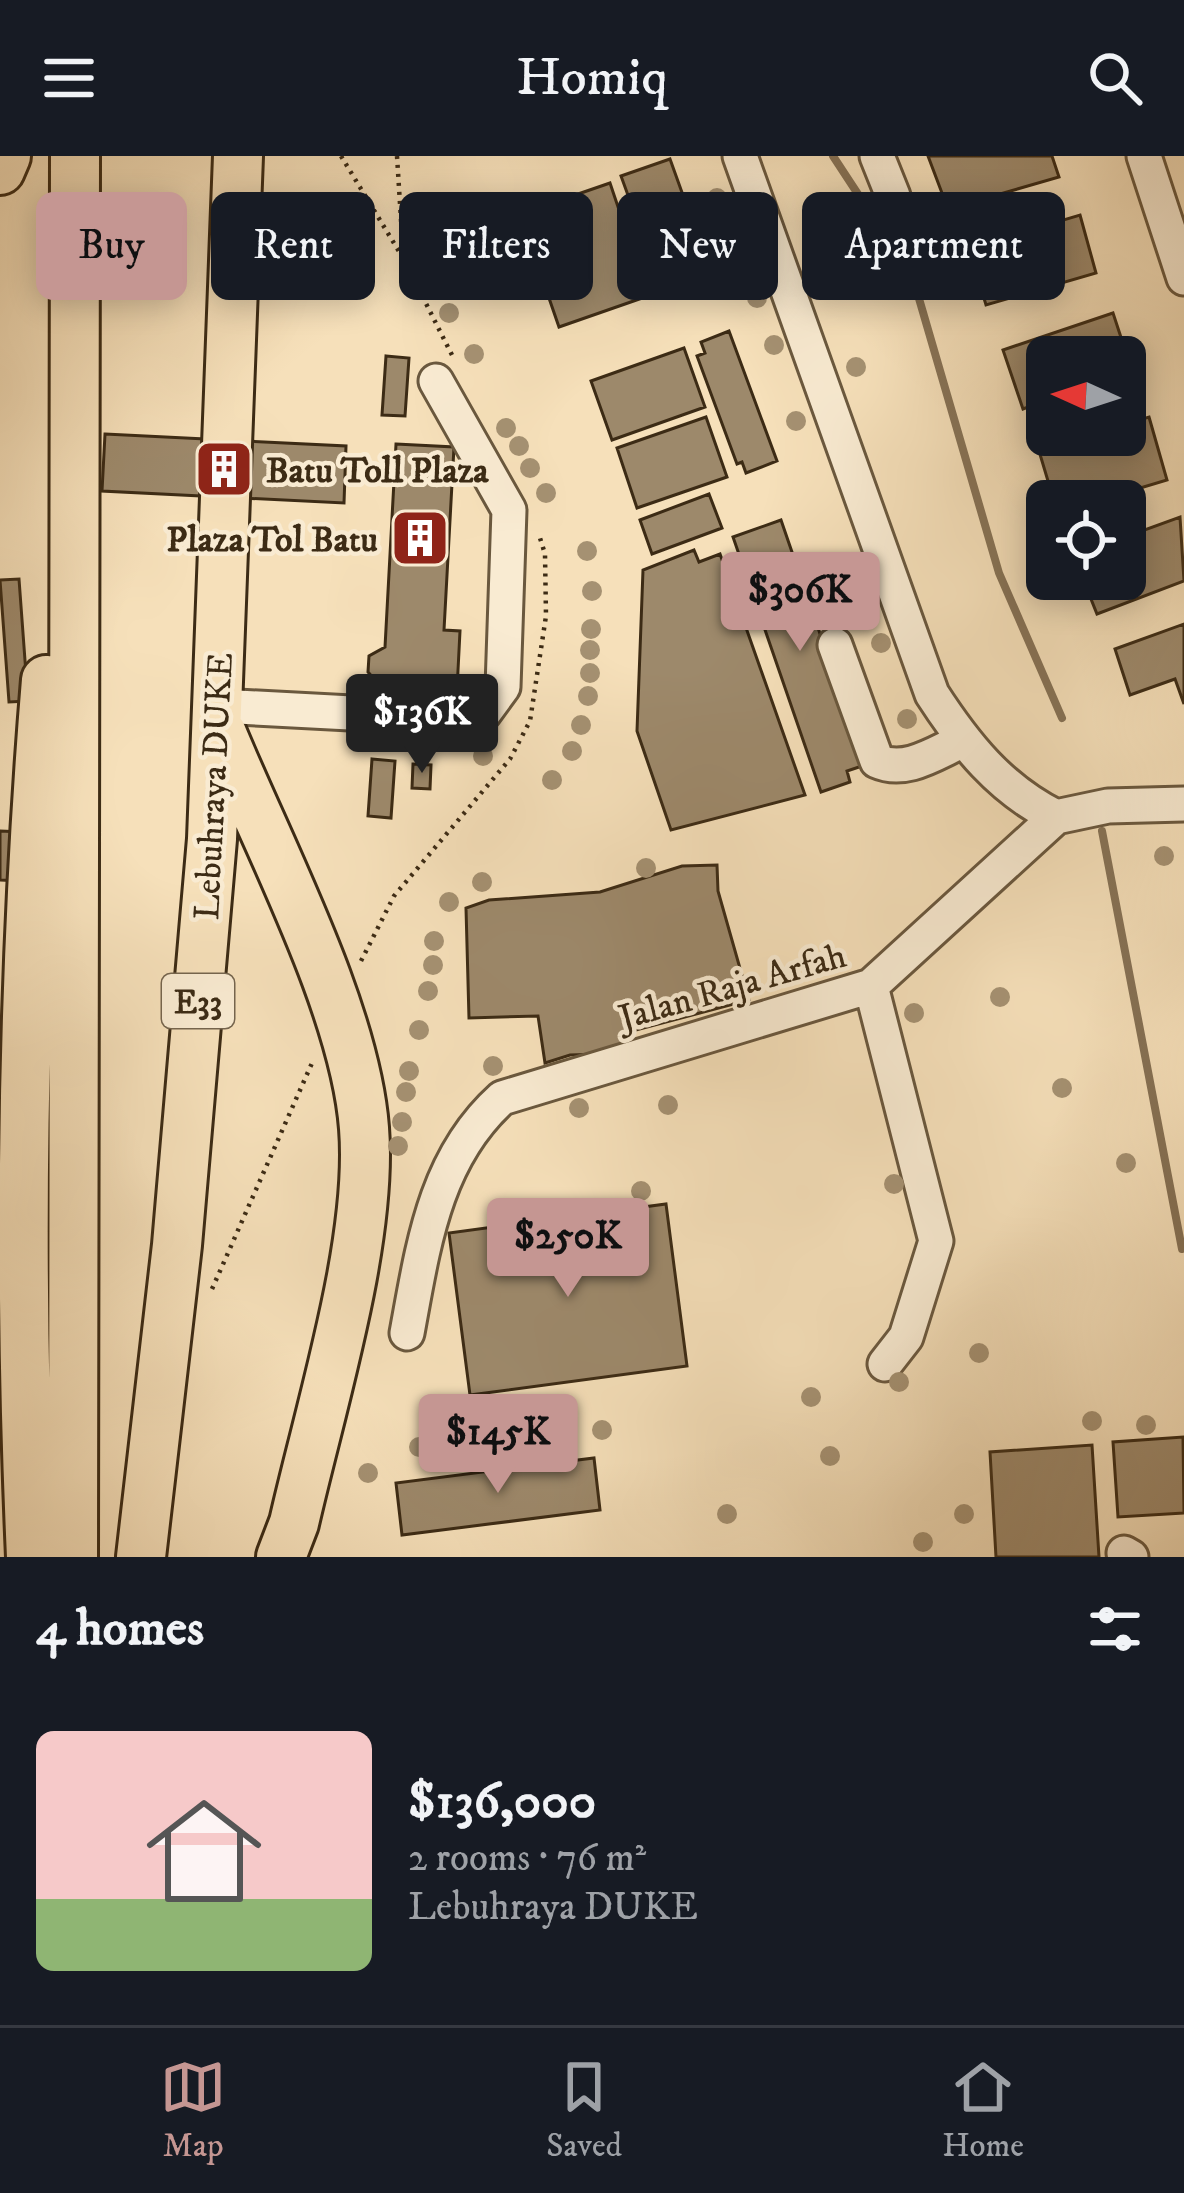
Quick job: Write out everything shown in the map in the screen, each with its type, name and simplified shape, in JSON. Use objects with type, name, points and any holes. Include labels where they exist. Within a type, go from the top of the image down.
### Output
[{"type":"highway","points":[[0,170],[6,156]]},
{"type":"highway","points":[[73,1557],[75,156]]},
{"type":"highway","name":"Lebuhraya DUKE","points":[[140,1557],[177,1245],[218,714],[238,156]]},
{"type":"highway","points":[[32,1557],[24,1178],[35,815],[75,346]]},
{"type":"highway","points":[[218,714],[336,1010],[358,1083],[364,1190],[294,1523],[280,1557]]},
{"type":"highway","points":[[0,852],[24,1178]]},
{"type":"street","points":[[740,156],[932,694],[962,741],[1000,781],[1056,817],[1108,806],[1184,804]]},
{"type":"street","points":[[877,156],[891,192]]},
{"type":"street","points":[[1144,156],[1184,278]]},
{"type":"street","points":[[218,714],[464,719],[484,713],[503,687],[509,510],[446,372]]},
{"type":"street","points":[[835,645],[877,760],[891,767],[909,764],[962,741]]},
{"type":"street","name":"Jalan Raja Arfah","points":[[407,1333],[447,1166],[472,1125],[502,1098],[871,986],[1056,817]]},
{"type":"street","points":[[871,986],[936,1240],[906,1337],[885,1364]]},
{"type":"path","points":[[340,156],[399,252]]},
{"type":"path","points":[[397,156],[399,192]]},
{"type":"path","points":[[419,300],[446,372]]},
{"type":"path","points":[[210,1293],[336,1010],[394,896],[511,759],[530,721],[546,616],[545,554],[537,531]]},
{"type":"building","points":[[928,156],[1052,156],[1059,177],[1007,192],[942,192]]},
{"type":"building","points":[[670,159],[682,192],[627,192],[621,176]]},
{"type":"building","points":[[610,183],[617,204],[617,300],[637,300],[559,327],[550,300],[593,300],[593,192],[584,192]]},
{"type":"building","points":[[1080,215],[1096,273],[1065,282],[1065,219]]},
{"type":"building","points":[[1113,313],[1121,336],[1045,336]]},
{"type":"building","points":[[729,331],[777,461],[746,473],[742,462],[737,464],[697,356],[705,353],[701,342]]},
{"type":"building","points":[[1026,342],[1023,409],[1003,350]]},
{"type":"building","points":[[684,348],[705,407],[612,440],[591,381]]},
{"type":"building","points":[[386,356],[409,358],[405,416],[382,415]]},
{"type":"building","points":[[706,417],[727,477],[637,508],[617,448]]},
{"type":"building","points":[[1146,418],[1167,480],[1146,486],[1146,480],[1048,480],[1040,456],[1146,456]]},
{"type":"building","name":"Batu Toll Plaza","points":[[105,434],[346,446],[344,503],[102,491]]},
{"type":"building","name":"Plaza Tol Batu","points":[[396,444],[454,447],[444,630],[460,631],[457,690],[410,687],[411,678],[397,689],[382,688],[368,672],[369,656],[385,647]]},
{"type":"building","points":[[709,494],[722,528],[652,554],[640,520]]},
{"type":"building","points":[[1180,517],[1184,581],[1146,595],[1146,529]]},
{"type":"building","points":[[781,520],[865,765],[847,771],[850,782],[821,792],[733,537]]},
{"type":"building","points":[[694,550],[699,562],[720,554],[805,795],[671,830],[637,731],[643,570]]},
{"type":"building","points":[[19,579],[28,701],[9,702],[0,580]]},
{"type":"building","points":[[1091,600],[1134,600],[1097,614]]},
{"type":"building","points":[[1184,624],[1184,704],[1175,679],[1130,695],[1115,649]]},
{"type":"building","points":[[372,759],[395,761],[391,818],[368,816]]},
{"type":"building","points":[[413,764],[431,765],[430,789],[412,788]]},
{"type":"building","points":[[0,831],[22,832],[20,881],[0,880]]},
{"type":"building","points":[[717,865],[718,891],[749,1000],[632,1031],[633,1053],[570,1055],[545,1063],[538,1016],[469,1018],[466,908],[489,900],[600,892],[682,866]]},
{"type":"building","points":[[666,1204],[687,1366],[470,1395],[449,1233]]},
{"type":"building","points":[[1183,1437],[1184,1513],[1118,1517],[1113,1442]]},
{"type":"building","points":[[1092,1445],[1099,1557],[996,1557],[990,1452]]},
{"type":"building","points":[[594,1458],[600,1510],[402,1535],[396,1483]]},
{"type":"waterway","points":[[833,156],[913,278],[999,573],[1062,718]]},
{"type":"waterway","points":[[1102,831],[1182,1249]]},
{"type":"place","name":"Batu Toll Plaza","points":[[224,469]]},
{"type":"place","name":"Plaza Tol Batu","points":[[420,538]]}]
